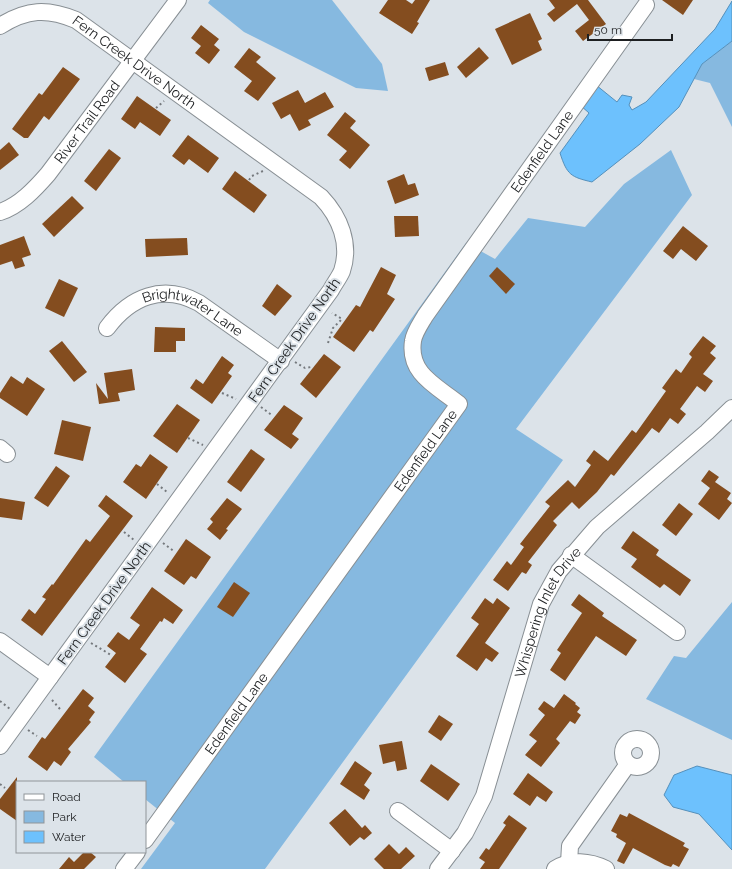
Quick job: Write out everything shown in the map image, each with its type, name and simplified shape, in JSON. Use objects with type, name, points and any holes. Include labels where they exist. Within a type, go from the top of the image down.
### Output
[{"type":"street","name":"River Trail Road","points":[[0,212],[7,210],[38,186],[134,61],[178,0]]},
{"type":"street","name":"Edenfield Lane","points":[[146,839],[459,404],[419,373],[413,359],[413,340],[425,316],[646,5]]},
{"type":"street","name":"Fern Creek Drive North","points":[[0,26],[16,16],[34,12],[58,13],[76,20],[321,197],[336,216],[344,238],[344,262],[341,273],[283,358],[0,746]]},
{"type":"street","name":"Brightwater Lane","points":[[107,328],[117,313],[140,298],[160,294],[178,295],[190,298],[199,303],[283,358]]},
{"type":"street","name":"Whispering Inlet Drive","points":[[438,869],[472,821],[484,796],[541,604],[559,571],[571,555],[597,527],[708,432],[732,408]]},
{"type":"street","points":[[571,555],[677,632]]},
{"type":"street","points":[[0,641],[50,677]]},
{"type":"street","points":[[606,869],[587,863],[562,866],[570,846],[628,764]]},
{"type":"street","points":[[398,811],[452,851]]},
{"type":"street","points":[[124,869],[136,853]]},
{"type":"path","points":[[328,343],[333,328],[342,319]]},
{"type":"path","points":[[283,358],[302,366],[311,367]]},
{"type":"path","points":[[80,635],[111,655]]},
{"type":"path","points":[[52,700],[60,709]]},
{"type":"path","points":[[0,701],[10,709]]},
{"type":"path","points":[[0,784],[5,788]]},
{"type":"green space","points":[[210,0],[332,0],[382,64],[388,91],[356,88],[244,32],[208,3]]},
{"type":"green space","points":[[732,41],[732,127],[710,83],[694,79],[702,64]]},
{"type":"green space","points":[[671,150],[692,195],[516,429],[563,460],[265,869],[141,869],[175,823],[146,800],[146,781],[123,781],[94,757],[466,243],[495,259],[528,218],[585,227],[624,184]]},
{"type":"green space","points":[[732,602],[732,740],[646,699],[674,656],[686,658]]},
{"type":"water","points":[[732,1],[732,41],[702,64],[679,107],[640,144],[592,182],[571,174],[565,166],[560,153],[589,113],[580,105],[596,85],[617,102],[622,95],[632,97],[629,105],[632,110],[646,102],[715,29]]},
{"type":"water","points":[[697,766],[732,775],[732,850],[699,814],[673,807],[664,795],[674,775]]},
{"type":"building","points":[[388,0],[406,0],[412,4],[415,0],[430,0],[412,34],[379,13]]},
{"type":"building","points":[[549,0],[588,0],[606,24],[583,41],[575,31],[589,20],[577,4],[554,22],[547,14],[555,8]]},
{"type":"building","points":[[662,0],[693,0],[683,15]]},
{"type":"building","points":[[530,13],[542,39],[538,41],[542,50],[512,65],[495,29]]},
{"type":"building","points":[[201,25],[219,39],[214,45],[220,50],[209,64],[195,53],[201,46],[191,38]]},
{"type":"building","points":[[479,47],[489,58],[466,78],[457,67]]},
{"type":"building","points":[[249,48],[261,57],[256,62],[276,78],[258,101],[244,91],[252,81],[234,67]]},
{"type":"building","points":[[445,62],[449,75],[429,81],[425,68]]},
{"type":"building","points":[[63,67],[80,79],[49,120],[44,116],[28,138],[24,138],[12,129],[39,93],[42,95]]},
{"type":"building","points":[[298,90],[305,103],[325,92],[334,107],[308,120],[311,125],[299,131],[290,114],[281,119],[272,103]]},
{"type":"building","points":[[137,96],[171,120],[160,136],[140,122],[135,129],[121,119]]},
{"type":"building","points":[[345,112],[356,121],[350,128],[370,145],[350,169],[339,160],[347,151],[327,135]]},
{"type":"building","points":[[188,135],[219,158],[208,173],[189,159],[184,165],[172,156]]},
{"type":"building","points":[[9,142],[19,155],[0,170],[0,150]]},
{"type":"building","points":[[109,149],[121,158],[96,191],[84,181]]},
{"type":"building","points":[[235,171],[267,195],[254,213],[222,189]]},
{"type":"building","points":[[404,174],[408,185],[415,183],[419,195],[395,204],[387,181]]},
{"type":"building","points":[[72,196],[84,208],[54,237],[42,224]]},
{"type":"building","points":[[394,216],[418,216],[419,236],[395,237]]},
{"type":"building","points":[[683,226],[708,246],[696,261],[681,249],[673,259],[663,251]]},
{"type":"building","points":[[24,236],[31,255],[22,258],[25,266],[15,269],[12,261],[0,265],[0,245]]},
{"type":"building","points":[[187,238],[188,255],[146,257],[145,239]]},
{"type":"building","points":[[381,267],[396,275],[387,294],[395,299],[373,332],[370,330],[354,352],[333,337],[356,305],[360,307]]},
{"type":"building","points":[[497,267],[515,284],[506,294],[489,276]]},
{"type":"building","points":[[59,279],[78,288],[64,317],[45,308]]},
{"type":"building","points":[[277,284],[292,296],[275,316],[262,306]]},
{"type":"building","points":[[155,327],[185,328],[185,341],[176,341],[176,352],[154,352]]},
{"type":"building","points":[[703,336],[716,346],[710,353],[716,358],[703,374],[713,381],[705,392],[697,386],[680,409],[686,414],[678,424],[670,418],[659,433],[652,428],[614,476],[611,474],[597,492],[579,509],[572,502],[553,521],[557,525],[528,562],[532,565],[526,574],[522,572],[508,591],[493,580],[507,561],[511,565],[524,547],[520,544],[550,506],[545,502],[568,480],[575,487],[591,465],[586,461],[594,450],[608,461],[632,430],[636,433],[666,391],[662,388],[676,369],[681,373],[692,357],[689,354]]},
{"type":"building","points":[[62,341],[87,372],[74,382],[49,351]]},
{"type":"building","points":[[324,354],[341,367],[316,398],[300,384]]},
{"type":"building","points":[[222,356],[234,365],[228,373],[232,376],[212,404],[190,388],[196,379],[203,384]]},
{"type":"building","points":[[132,369],[135,390],[118,393],[120,401],[99,404],[96,383],[108,399],[104,373]]},
{"type":"building","points":[[11,376],[23,384],[27,377],[45,389],[27,416],[0,398],[0,393]]},
{"type":"building","points":[[177,404],[200,420],[177,453],[153,436]]},
{"type":"building","points":[[284,405],[303,418],[292,434],[299,439],[291,449],[264,430]]},
{"type":"building","points":[[62,420],[91,427],[83,461],[54,454]]},
{"type":"building","points":[[251,449],[265,459],[241,492],[227,482]]},
{"type":"building","points":[[150,454],[168,467],[146,499],[123,482],[136,464],[141,467]]},
{"type":"building","points":[[56,466],[70,476],[48,507],[34,498]]},
{"type":"building","points":[[709,470],[719,477],[715,482],[731,493],[727,499],[732,503],[719,520],[698,504],[710,488],[701,481]]},
{"type":"building","points":[[106,495],[133,516],[42,636],[21,620],[29,609],[35,614],[46,599],[42,597],[52,584],[53,585],[86,539],[90,542],[110,516],[98,506]]},
{"type":"building","points":[[0,498],[25,502],[22,520],[0,517]]},
{"type":"building","points":[[227,498],[242,509],[226,529],[228,530],[220,540],[207,529],[213,522],[210,519]]},
{"type":"building","points":[[679,503],[693,514],[676,536],[662,525]]},
{"type":"building","points":[[633,531],[659,550],[656,555],[691,580],[680,596],[664,584],[660,588],[631,567],[637,559],[621,548]]},
{"type":"building","points":[[186,539],[211,557],[196,579],[191,576],[184,585],[164,571]]},
{"type":"building","points":[[234,582],[250,593],[233,617],[217,607]]},
{"type":"building","points":[[152,587],[183,610],[173,624],[164,618],[162,622],[160,621],[140,649],[147,654],[125,683],[105,667],[116,653],[107,646],[118,632],[129,640],[140,625],[130,618]]},
{"type":"building","points":[[579,594],[604,613],[602,616],[637,640],[626,656],[596,636],[565,681],[550,670],[561,653],[557,650],[582,613],[571,605]]},
{"type":"building","points":[[485,598],[493,604],[497,598],[510,608],[485,643],[499,653],[492,662],[486,658],[477,671],[456,656],[479,624],[471,618]]},
{"type":"building","points":[[83,689],[94,698],[88,706],[95,712],[89,720],[91,722],[68,749],[71,752],[61,766],[54,761],[47,771],[28,757],[42,737],[45,739]]},
{"type":"building","points":[[564,694],[576,703],[575,704],[580,708],[577,712],[581,715],[575,724],[570,721],[556,739],[560,743],[541,767],[525,755],[537,741],[529,735],[545,715],[538,709],[544,701],[554,708]]},
{"type":"building","points":[[439,715],[453,724],[441,741],[428,732]]},
{"type":"building","points":[[402,741],[407,769],[397,771],[395,761],[383,764],[379,745]]},
{"type":"building","points":[[355,761],[372,773],[364,785],[370,790],[364,800],[340,784]]},
{"type":"building","points":[[431,764],[460,784],[448,801],[420,781]]},
{"type":"building","points":[[528,773],[553,792],[546,802],[537,796],[530,806],[513,794]]},
{"type":"building","points":[[17,777],[16,820],[0,809],[0,799]]},
{"type":"building","points":[[345,809],[362,828],[365,825],[372,833],[364,840],[360,837],[350,846],[329,823]]},
{"type":"building","points":[[629,813],[685,843],[683,846],[689,849],[679,867],[673,864],[671,867],[665,865],[633,848],[624,864],[617,861],[626,843],[616,837],[617,834],[611,831],[620,814],[627,817]]},
{"type":"building","points":[[509,815],[527,828],[499,869],[480,869],[485,862],[479,858],[486,848],[489,850],[506,825],[503,823]]},
{"type":"building","points":[[389,844],[399,854],[406,847],[415,856],[401,869],[384,869],[374,859]]},
{"type":"building","points":[[83,853],[91,853],[96,857],[84,869],[59,869],[69,857],[74,862]]}]
